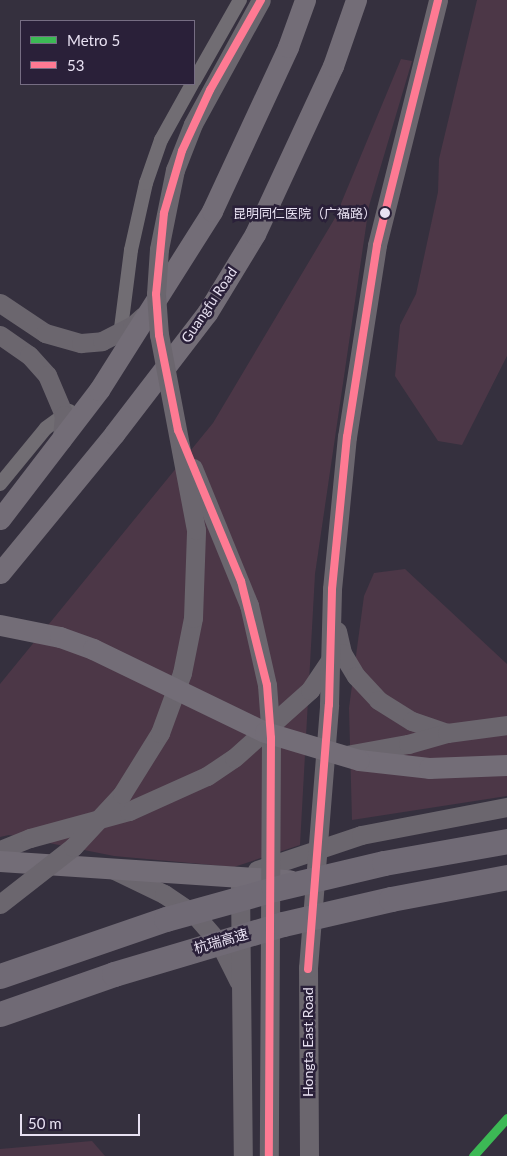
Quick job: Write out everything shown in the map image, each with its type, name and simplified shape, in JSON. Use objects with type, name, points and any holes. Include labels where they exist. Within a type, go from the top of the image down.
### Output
[{"type":"highway","points":[[0,976],[166,919],[274,889],[384,863],[507,841]]},
{"type":"highway","name":"杭瑞高速","points":[[0,1014],[114,974],[246,934],[382,901],[507,878]]},
{"type":"main road","points":[[0,904],[55,863],[107,813],[146,759],[172,702],[191,631],[197,579],[194,514],[157,315],[156,273],[164,213],[175,170],[193,124],[261,0]]},
{"type":"main road","points":[[0,520],[99,390],[156,303],[212,211],[288,47],[304,0]]},
{"type":"main road","name":"Guangfu Road","points":[[0,573],[114,434],[207,313],[255,234],[333,66],[356,0]]},
{"type":"main road","points":[[438,0],[377,245],[348,437],[332,608],[342,653],[378,700],[412,721],[447,733]]},
{"type":"main road","points":[[0,303],[45,333],[62,340],[102,341],[122,332],[156,303]]},
{"type":"main road","points":[[0,335],[29,355],[48,375],[64,415],[62,440]]},
{"type":"main road","points":[[178,430],[241,581],[258,639],[267,685],[271,750],[269,1156]]},
{"type":"main road","name":"Hongta East Road","points":[[309,1156],[308,968],[324,761],[332,608]]},
{"type":"main road","points":[[0,625],[60,637],[93,649],[242,722],[329,754],[409,767],[507,766]]},
{"type":"main road","points":[[0,850],[30,838],[129,811],[207,776],[234,758],[310,690],[330,660]]},
{"type":"main road","points":[[324,761],[447,733],[507,725]]},
{"type":"main road","points":[[240,876],[361,835],[507,807]]},
{"type":"main road","points":[[0,861],[315,882],[367,877],[507,851]]},
{"type":"main road","points":[[111,869],[164,894],[194,916],[229,960],[243,999]]},
{"type":"main road","points":[[240,876],[244,1156]]},
{"type":"street","points":[[195,79],[240,0]]},
{"type":"street","points":[[0,484],[46,428],[99,390],[122,332],[131,250],[146,183],[161,140],[191,85]]},
{"type":"shaded area","points":[[477,0],[507,0],[507,356],[462,445],[438,441],[395,376],[400,325],[416,294],[438,192],[439,159]]},
{"type":"shaded area","points":[[401,59],[412,61],[369,206],[315,574],[300,845],[234,867],[114,856],[9,835],[0,837],[0,684],[213,423],[335,218]]},
{"type":"shaded area","points":[[405,569],[507,664],[507,796],[352,820],[349,708],[364,596],[374,573]]},
{"type":"shaded area","points":[[92,1141],[105,1156],[0,1156],[0,1149]]},
{"type":"metro line","name":"5","points":[[473,1156],[507,1118]]},
{"type":"transit line","name":"53","points":[[261,0],[210,90],[182,151],[164,213],[156,294],[159,335],[178,430],[241,581],[267,685],[271,738],[269,1156]]},
{"type":"transit line","name":"53","points":[[308,969],[329,705],[332,589],[347,437],[377,245],[438,0]]},
{"type":"place","name":"昆明同仁医院（广福路）","points":[[385,213]]}]
